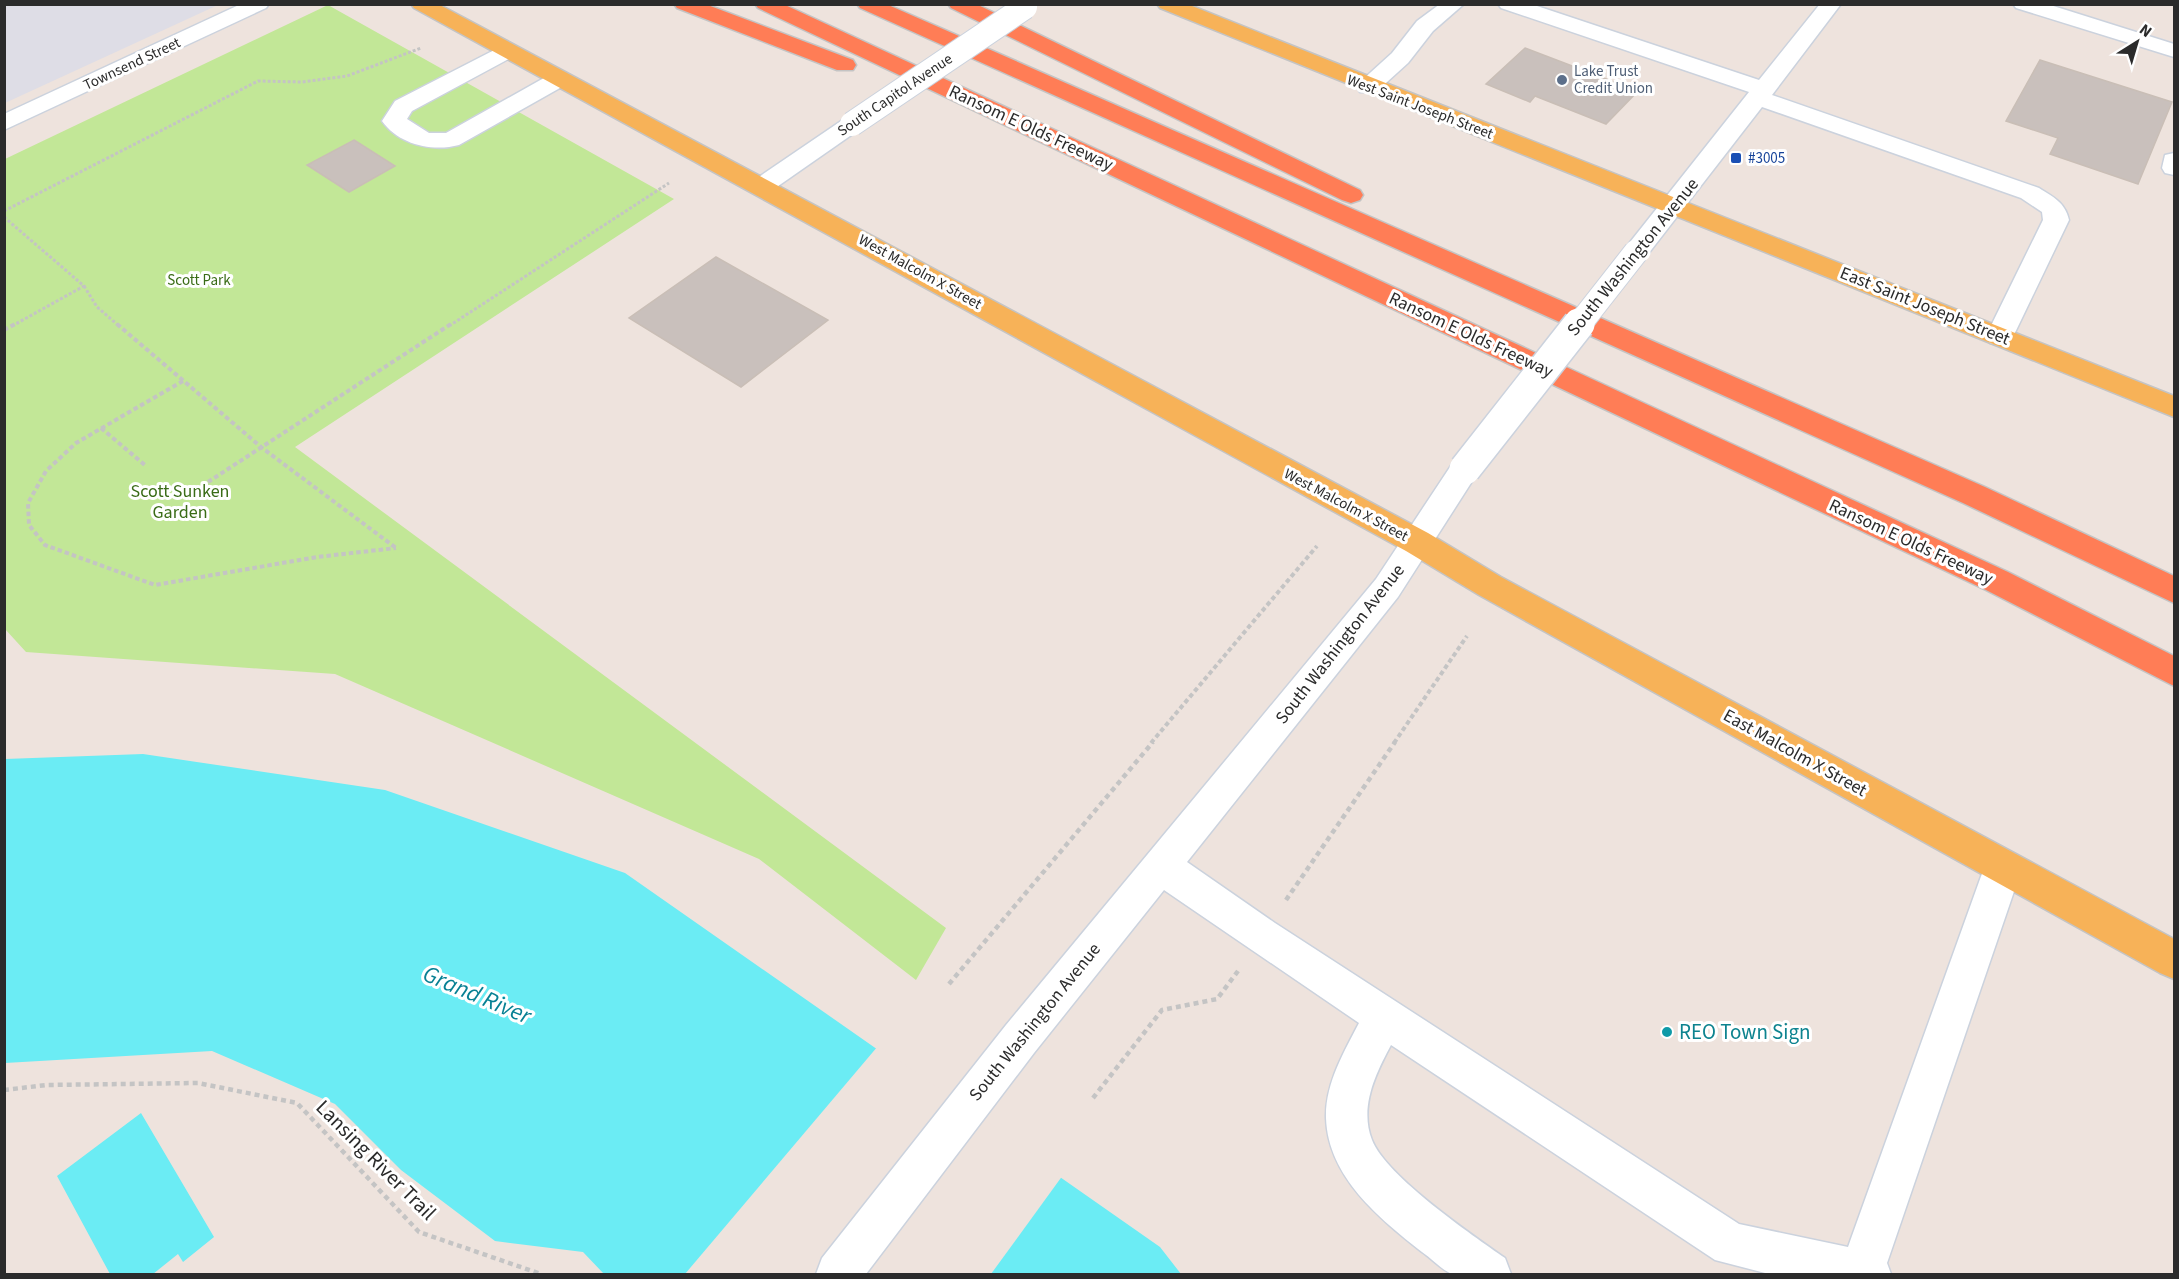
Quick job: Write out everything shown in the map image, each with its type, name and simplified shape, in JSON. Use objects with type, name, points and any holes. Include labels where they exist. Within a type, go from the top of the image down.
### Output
[{"type":"highway","points":[[684,4],[803,47],[1062,163],[1330,268]]},
{"type":"highway","name":"Ransom E Olds Freeway","points":[[765,4],[2053,610],[2175,672]]},
{"type":"highway","points":[[867,4],[1974,495]]},
{"type":"highway","points":[[958,4],[2175,590]]},
{"type":"highway","points":[[2053,610],[2175,683]]},
{"type":"main road","name":"West Malcolm X Street","points":[[421,4],[762,186],[1417,542]]},
{"type":"main road","name":"West Saint Joseph Street","points":[[1167,4],[1368,87],[1673,207]]},
{"type":"main road","name":"East Saint Joseph Street","points":[[1673,207],[2175,407]]},
{"type":"main road","name":"East Malcolm X Street","points":[[1417,542],[1490,586],[2175,960]]},
{"type":"street","name":"Townsend Street","points":[[4,123],[259,4]]},
{"type":"street","points":[[1368,87],[1400,58],[1425,26],[1454,4]]},
{"type":"street","points":[[1508,4],[1762,94],[2030,193],[2054,209],[2056,220],[2000,336]]},
{"type":"street","name":"South Washington Avenue","points":[[838,1275],[1020,1039],[1387,588],[1465,470],[1831,4]]},
{"type":"street","points":[[2023,4],[2175,51]]},
{"type":"street","name":"South Capitol Avenue","points":[[762,186],[1026,6]]},
{"type":"street","points":[[507,51],[403,106],[394,121],[424,140],[451,140],[559,79]]},
{"type":"street","points":[[2175,160],[2175,168]]},
{"type":"street","points":[[1161,866],[1384,1017],[1731,1244],[1866,1273],[2003,868]]},
{"type":"street","points":[[1384,1017],[1353,1081],[1346,1114],[1355,1154],[1376,1181],[1441,1240],[1489,1275]]},
{"type":"path","points":[[4,211],[258,81],[302,82],[347,76],[421,48]]},
{"type":"path","points":[[208,482],[669,183]]},
{"type":"path","points":[[4,217],[84,286],[98,307],[261,447],[396,548],[317,557],[155,585],[45,545],[28,525],[28,502],[46,471],[76,443],[183,381]]},
{"type":"path","points":[[4,330],[84,286]]},
{"type":"path","points":[[101,428],[146,466]]},
{"type":"path","points":[[949,984],[1317,546]]},
{"type":"path","points":[[1093,1098],[1162,1010],[1216,999],[1262,936],[1467,636]]},
{"type":"path","name":"Lansing River Trail","points":[[4,1090],[47,1084],[198,1083],[297,1103],[419,1232],[541,1275]]},
{"type":"shaded area","points":[[5,4],[218,4],[218,5],[5,103]]},
{"type":"green space","name":"Scott Park","points":[[328,5],[674,199],[295,447],[946,928],[916,980],[759,859],[335,674],[26,652],[5,629],[5,159]]},
{"type":"water","name":"Grand River","points":[[143,754],[385,790],[625,873],[1160,1247],[1181,1274],[604,1274],[583,1252],[495,1241],[401,1170],[335,1104],[212,1051],[5,1063],[5,759]]},
{"type":"water","points":[[141,1113],[214,1237],[183,1262],[178,1254],[153,1274],[110,1274],[57,1176]]},
{"type":"pier","points":[[878,1046],[1063,1175],[991,1274],[685,1274]]},
{"type":"building","points":[[1525,48],[1638,91],[1606,124],[1535,96],[1530,102],[1486,84]]},
{"type":"building","points":[[2040,60],[2172,102],[2138,184],[2050,154],[2058,138],[2006,121]]},
{"type":"building","points":[[354,140],[395,166],[349,192],[307,165]]},
{"type":"building","points":[[716,257],[828,320],[741,387],[629,318]]},
{"type":"place","name":"Lake Trust Credit Union","points":[[1562,80]]},
{"type":"place","name":"#3005","points":[[1736,158]]},
{"type":"place","name":"REO Town Sign","points":[[1667,1032]]},
{"type":"park label","name":"Scott Sunken Garden","points":[[180,501]]}]
